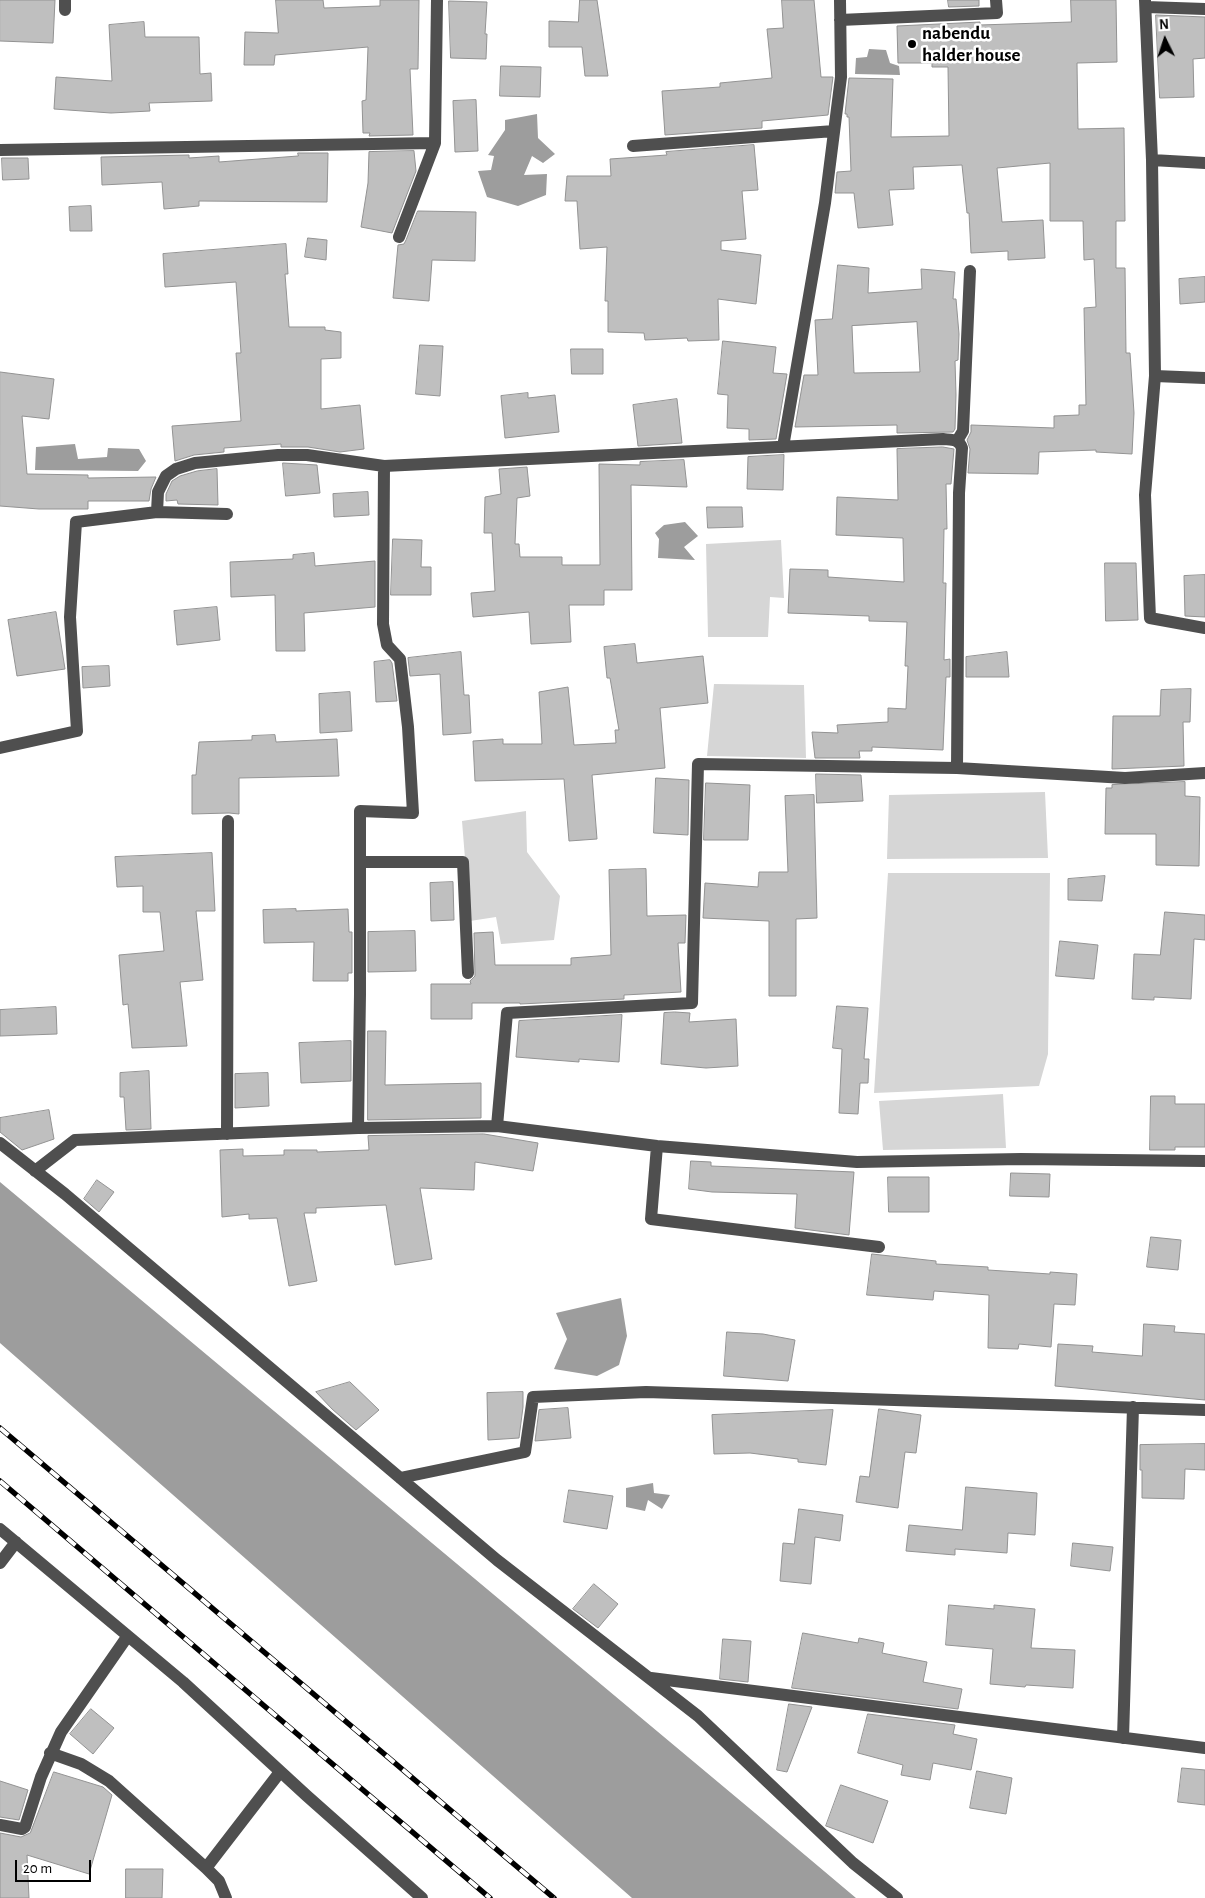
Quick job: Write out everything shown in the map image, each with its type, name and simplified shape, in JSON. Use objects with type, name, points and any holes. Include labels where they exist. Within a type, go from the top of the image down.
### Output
[{"type":"street","points":[[399,237],[435,143],[437,0]]},
{"type":"street","points":[[783,447],[825,203],[841,77],[840,0]]},
{"type":"street","points":[[840,20],[997,13],[996,0]]},
{"type":"street","points":[[1205,9],[1145,4],[1152,160],[1155,376],[1145,495],[1150,618],[1205,628]]},
{"type":"street","points":[[633,146],[834,131]]},
{"type":"street","points":[[0,150],[435,143]]},
{"type":"street","points":[[1152,160],[1205,163]]},
{"type":"street","points":[[957,441],[963,431],[970,271]]},
{"type":"street","points":[[1155,376],[1205,378]]},
{"type":"street","points":[[157,512],[158,492],[166,476],[176,469],[195,462],[278,455],[307,455],[384,466],[944,439],[957,441],[962,448],[958,493],[957,768]]},
{"type":"street","points":[[358,1128],[360,811],[413,813],[408,727],[400,659],[387,645],[383,624],[384,466]]},
{"type":"street","points":[[0,748],[77,731],[70,617],[76,522],[157,512],[227,514]]},
{"type":"street","points":[[497,1126],[507,1013],[692,1003],[698,764],[957,768],[1125,778],[1205,773]]},
{"type":"street","points":[[227,1134],[228,821]]},
{"type":"street","points":[[360,862],[463,862],[468,974]]},
{"type":"street","points":[[36,1171],[75,1140],[358,1128],[497,1126],[657,1146],[857,1162],[1021,1159],[1205,1161]]},
{"type":"street","points":[[0,1143],[36,1171],[497,1560],[698,1716],[853,1864],[897,1898]]},
{"type":"street","points":[[657,1146],[651,1219],[878,1247]]},
{"type":"street","points":[[400,1478],[525,1452],[533,1397],[646,1392],[1205,1410]]},
{"type":"street","points":[[1123,1738],[1133,1407]]},
{"type":"street","points":[[0,1529],[183,1682],[280,1772],[422,1898]]},
{"type":"street","points":[[0,1563],[16,1542]]},
{"type":"street","points":[[0,1825],[22,1829],[26,1827],[50,1753],[77,1706],[127,1637]]},
{"type":"street","points":[[651,1678],[1205,1748]]},
{"type":"street","points":[[50,1753],[81,1764],[109,1781],[206,1868],[219,1881],[226,1898]]},
{"type":"street","points":[[206,1868],[280,1772]]},
{"type":"shaded area","points":[[869,49],[886,50],[890,63],[899,66],[900,75],[855,74],[856,58],[867,57]]},
{"type":"shaded area","points":[[537,114],[538,138],[555,154],[543,163],[532,156],[524,175],[547,174],[546,195],[518,206],[487,197],[478,171],[491,170],[494,156],[488,155],[505,130],[505,120]]},
{"type":"shaded area","points":[[75,444],[78,459],[107,457],[108,448],[139,449],[146,461],[138,471],[35,470],[36,447]]},
{"type":"shaded area","points":[[685,522],[698,536],[684,547],[695,560],[658,558],[659,539],[655,533],[664,525]]},
{"type":"shaded area","points":[[781,540],[784,598],[770,597],[768,637],[708,637],[706,544]]},
{"type":"shaded area","points":[[714,684],[804,685],[806,758],[707,756]]},
{"type":"shaded area","points":[[1045,792],[1048,858],[887,859],[889,795]]},
{"type":"shaded area","points":[[526,811],[527,852],[560,896],[554,940],[501,944],[496,917],[470,921],[462,821]]},
{"type":"shaded area","points":[[888,873],[1050,873],[1048,1054],[1039,1086],[874,1093]]},
{"type":"shaded area","points":[[1003,1094],[1006,1148],[883,1150],[879,1101]]},
{"type":"shaded area","points":[[0,1182],[856,1898],[632,1898],[0,1343]]},
{"type":"shaded area","points":[[621,1298],[627,1336],[619,1365],[597,1376],[554,1369],[567,1339],[556,1313]]},
{"type":"shaded area","points":[[653,1483],[654,1493],[670,1495],[662,1509],[648,1500],[645,1511],[626,1507],[626,1488]]},
{"type":"building","points":[[0,0],[55,0],[53,43],[0,41]]},
{"type":"building","points":[[276,0],[323,0],[324,8],[380,6],[380,0],[419,0],[418,69],[410,69],[413,135],[369,136],[370,133],[363,133],[362,101],[366,100],[368,47],[275,55],[274,65],[244,65],[245,32],[278,33]]},
{"type":"building","points":[[580,0],[597,0],[608,76],[585,76],[582,47],[549,47],[549,21],[578,22]]},
{"type":"building","points":[[782,0],[814,0],[821,77],[833,77],[828,115],[762,121],[762,128],[665,135],[662,91],[720,87],[720,83],[772,78],[767,29],[783,28]]},
{"type":"building","points":[[948,0],[979,0],[979,6],[949,7]]},
{"type":"building","points":[[1071,0],[1116,0],[1117,62],[1077,63],[1078,129],[1124,128],[1125,221],[1116,221],[1116,268],[1125,268],[1126,353],[1130,353],[1134,413],[1132,454],[1096,452],[1096,450],[1039,452],[1038,474],[968,473],[970,449],[967,440],[971,432],[971,425],[1054,428],[1054,416],[1079,415],[1079,405],[1086,405],[1084,308],[1096,307],[1094,259],[1084,260],[1083,221],[1050,221],[1050,163],[997,168],[1002,222],[1043,220],[1045,258],[1008,260],[1008,251],[971,253],[969,213],[967,213],[962,165],[913,167],[914,189],[889,190],[893,225],[858,228],[854,193],[835,193],[837,172],[851,171],[849,117],[845,114],[849,78],[893,79],[891,137],[949,136],[948,67],[932,67],[932,63],[898,63],[897,26],[980,22],[980,25],[1071,22]]},
{"type":"building","points":[[449,1],[487,2],[486,59],[451,58]]},
{"type":"building","points":[[1156,15],[1205,17],[1205,58],[1193,59],[1194,97],[1160,98]]},
{"type":"building","points":[[144,22],[145,37],[199,37],[200,74],[211,73],[212,101],[149,103],[150,111],[111,113],[54,109],[56,77],[112,81],[109,25]]},
{"type":"building","points":[[501,66],[541,67],[540,97],[500,96]]},
{"type":"building","points":[[476,100],[478,151],[455,152],[453,101]]},
{"type":"building","points":[[754,145],[758,190],[742,191],[746,239],[721,241],[721,250],[761,255],[756,304],[718,299],[719,340],[688,341],[687,338],[645,340],[644,333],[608,332],[608,301],[605,301],[607,247],[580,249],[577,201],[565,201],[567,176],[611,176],[610,159],[667,155],[666,152]]},
{"type":"building","points":[[414,151],[416,171],[392,233],[361,227],[368,183],[369,152]]},
{"type":"building","points":[[298,153],[328,153],[327,202],[199,201],[199,206],[164,209],[162,182],[102,185],[101,157],[189,155],[189,158],[219,156],[219,162],[298,156]]},
{"type":"building","points":[[2,158],[28,158],[29,179],[3,180]]},
{"type":"building","points":[[91,206],[92,231],[70,231],[69,207]]},
{"type":"building","points":[[418,211],[476,212],[475,261],[432,260],[429,301],[393,298],[398,245],[404,244]]},
{"type":"building","points":[[308,238],[327,240],[326,260],[305,257]]},
{"type":"building","points":[[286,244],[288,274],[285,274],[289,327],[325,327],[325,330],[341,332],[341,358],[321,359],[321,409],[360,405],[364,449],[340,452],[308,447],[281,447],[281,444],[224,448],[224,452],[194,455],[175,461],[172,426],[241,421],[236,353],[241,353],[236,282],[165,287],[163,254]]},
{"type":"building","points":[[838,265],[869,268],[868,293],[922,289],[921,269],[955,272],[953,299],[956,299],[959,334],[958,360],[955,361],[956,395],[955,429],[953,432],[897,433],[897,425],[795,427],[804,375],[818,375],[815,320],[832,319]],"holes":[[[917,322],[920,372],[854,373],[852,326]]]},
{"type":"building","points":[[1205,277],[1205,302],[1180,304],[1179,279]]},
{"type":"building","points":[[723,341],[776,347],[773,373],[787,374],[776,439],[749,440],[749,429],[727,428],[728,395],[718,394]]},
{"type":"building","points":[[420,345],[443,346],[440,396],[416,394]]},
{"type":"building","points":[[571,349],[603,349],[603,374],[572,374]]},
{"type":"building","points":[[0,372],[54,379],[49,419],[22,416],[27,474],[88,475],[88,478],[156,477],[149,501],[88,501],[88,509],[39,509],[0,506]]},
{"type":"building","points":[[528,393],[528,398],[555,395],[559,432],[505,438],[501,396]]},
{"type":"building","points":[[677,399],[682,443],[638,446],[633,405]]},
{"type":"building","points":[[943,447],[954,449],[951,484],[946,484],[947,529],[944,529],[943,583],[946,583],[944,660],[950,659],[950,677],[946,677],[943,750],[872,747],[872,751],[859,751],[860,758],[815,758],[812,732],[838,733],[837,725],[888,722],[888,708],[906,709],[908,666],[905,666],[907,622],[869,621],[869,616],[788,613],[790,569],[828,570],[828,577],[904,582],[903,538],[836,535],[837,497],[898,500],[897,449]]},
{"type":"building","points":[[784,455],[783,490],[747,489],[748,457]]},
{"type":"building","points":[[684,460],[687,487],[631,485],[632,590],[604,590],[604,605],[569,605],[571,642],[531,644],[529,612],[473,617],[471,593],[495,591],[492,533],[484,533],[485,497],[501,494],[499,469],[527,467],[530,496],[517,498],[515,544],[519,544],[520,557],[562,557],[562,565],[600,565],[599,464],[640,465],[640,462]]},
{"type":"building","points":[[283,463],[317,465],[320,493],[286,496]]},
{"type":"building","points":[[217,469],[218,505],[178,504],[177,500],[166,501],[166,494],[172,481],[180,476],[197,471]]},
{"type":"building","points":[[368,492],[369,515],[334,517],[333,494]]},
{"type":"building","points":[[707,507],[742,507],[743,527],[708,528]]},
{"type":"building","points":[[393,539],[422,540],[421,567],[431,567],[431,595],[391,595]]},
{"type":"building","points":[[314,553],[315,566],[375,561],[375,607],[304,613],[305,651],[276,651],[275,595],[231,597],[230,562],[293,559],[293,555]]},
{"type":"building","points":[[1105,563],[1136,563],[1138,620],[1106,621]]},
{"type":"building","points":[[1205,575],[1205,617],[1185,616],[1184,576]]},
{"type":"building","points":[[217,607],[220,640],[177,645],[174,611]]},
{"type":"building","points":[[56,612],[65,669],[17,676],[8,620]]},
{"type":"building","points":[[635,644],[637,663],[703,656],[708,703],[660,708],[665,768],[592,775],[597,839],[569,841],[564,779],[475,781],[473,741],[503,739],[503,744],[542,744],[539,692],[568,687],[574,745],[616,743],[615,730],[619,730],[610,678],[607,678],[604,647]]},
{"type":"building","points":[[461,652],[464,695],[469,695],[471,733],[443,735],[440,674],[410,676],[408,658]]},
{"type":"building","points":[[1007,652],[1009,677],[966,677],[966,657]]},
{"type":"building","points":[[390,660],[397,701],[376,702],[374,662]]},
{"type":"building","points":[[109,666],[110,686],[83,688],[82,667]]},
{"type":"building","points":[[1191,689],[1190,722],[1183,722],[1184,766],[1112,769],[1113,716],[1160,716],[1161,690]]},
{"type":"building","points":[[350,692],[352,731],[320,733],[319,694]]},
{"type":"building","points":[[275,735],[276,742],[337,739],[339,776],[239,778],[239,814],[192,814],[192,775],[196,775],[199,742],[252,740],[252,736]]},
{"type":"building","points":[[816,774],[861,775],[863,801],[817,803]]},
{"type":"building","points":[[656,778],[689,780],[688,835],[654,833]]},
{"type":"building","points":[[1185,782],[1185,796],[1200,797],[1199,866],[1156,865],[1156,834],[1105,834],[1106,788],[1112,788],[1112,785]]},
{"type":"building","points":[[706,783],[750,785],[748,840],[704,840]]},
{"type":"building","points":[[814,795],[817,918],[796,919],[796,996],[769,996],[769,921],[703,918],[705,883],[758,887],[759,872],[788,872],[785,796]]},
{"type":"building","points":[[212,853],[215,911],[196,911],[203,980],[180,982],[187,1046],[132,1048],[128,1004],[123,1005],[119,955],[164,951],[160,912],[143,912],[143,886],[117,887],[115,857]]},
{"type":"building","points":[[646,869],[647,916],[686,915],[685,943],[678,943],[681,992],[624,995],[624,999],[520,1004],[472,1003],[472,1019],[431,1019],[431,984],[471,984],[470,981],[475,976],[474,933],[493,932],[495,965],[571,965],[571,958],[611,955],[609,870]]},
{"type":"building","points":[[1105,876],[1102,901],[1068,900],[1068,879]]},
{"type":"building","points":[[453,882],[454,920],[431,921],[430,883]]},
{"type":"building","points":[[296,909],[296,911],[348,909],[349,932],[352,932],[352,973],[348,973],[348,981],[313,981],[314,942],[264,943],[263,910]]},
{"type":"building","points":[[1165,912],[1205,915],[1205,940],[1194,939],[1191,999],[1154,997],[1154,1000],[1132,999],[1134,954],[1160,955]]},
{"type":"building","points":[[415,931],[416,971],[368,972],[368,932]]},
{"type":"building","points":[[1060,941],[1098,945],[1094,979],[1056,976]]},
{"type":"building","points":[[837,1006],[868,1008],[864,1059],[869,1059],[868,1083],[860,1083],[858,1114],[839,1113],[842,1049],[833,1048]]},
{"type":"building","points":[[56,1007],[57,1034],[0,1036],[0,1010]]},
{"type":"building","points":[[664,1013],[690,1013],[689,1022],[736,1019],[738,1066],[706,1068],[661,1064]]},
{"type":"building","points":[[622,1015],[619,1062],[579,1059],[579,1062],[516,1057],[519,1021]]},
{"type":"building","points":[[368,1031],[386,1031],[385,1085],[481,1083],[481,1118],[368,1120]]},
{"type":"building","points":[[351,1041],[351,1081],[301,1083],[299,1043]]},
{"type":"building","points":[[149,1071],[151,1129],[126,1130],[124,1097],[120,1097],[120,1073]]},
{"type":"building","points":[[268,1073],[269,1106],[235,1108],[235,1074]]},
{"type":"building","points":[[1151,1096],[1175,1096],[1175,1104],[1205,1104],[1205,1147],[1175,1147],[1175,1150],[1150,1150]]},
{"type":"building","points":[[49,1110],[54,1139],[22,1150],[0,1132],[0,1118]]},
{"type":"building","points":[[484,1134],[538,1143],[533,1171],[475,1162],[474,1190],[420,1188],[432,1259],[395,1265],[386,1205],[316,1208],[316,1213],[304,1213],[317,1281],[289,1286],[277,1218],[249,1219],[249,1214],[222,1217],[220,1150],[243,1149],[243,1156],[284,1155],[284,1150],[317,1150],[317,1152],[369,1150],[368,1136]]},
{"type":"building","points":[[691,1161],[711,1162],[711,1166],[854,1172],[849,1235],[795,1228],[797,1194],[712,1192],[689,1189]]},
{"type":"building","points":[[1011,1173],[1050,1174],[1049,1197],[1010,1196]]},
{"type":"building","points":[[888,1177],[929,1177],[929,1212],[889,1212]]},
{"type":"building","points":[[97,1180],[114,1192],[99,1212],[84,1199]]},
{"type":"building","points":[[1151,1237],[1181,1240],[1178,1270],[1147,1267]]},
{"type":"building","points":[[872,1254],[936,1261],[936,1264],[988,1267],[988,1270],[1077,1274],[1075,1305],[1054,1304],[1051,1347],[1019,1344],[1018,1349],[988,1348],[989,1295],[934,1291],[933,1300],[867,1295]]},
{"type":"building","points":[[1144,1324],[1175,1326],[1174,1332],[1205,1334],[1205,1400],[1055,1386],[1058,1344],[1093,1346],[1092,1352],[1142,1356]]},
{"type":"building","points":[[727,1332],[763,1334],[795,1340],[788,1381],[724,1376]]},
{"type":"building","points":[[350,1382],[379,1410],[356,1430],[316,1392]]},
{"type":"building","points":[[523,1392],[519,1438],[488,1440],[487,1393]]},
{"type":"building","points":[[568,1408],[571,1438],[535,1441],[539,1410]]},
{"type":"building","points":[[879,1409],[921,1415],[916,1453],[905,1452],[898,1508],[856,1502],[860,1476],[869,1477]]},
{"type":"building","points":[[833,1410],[826,1465],[798,1462],[798,1459],[750,1453],[714,1454],[712,1415]]},
{"type":"building","points":[[1205,1444],[1205,1470],[1185,1469],[1184,1499],[1142,1498],[1140,1445]]},
{"type":"building","points":[[966,1487],[1037,1493],[1035,1535],[1008,1533],[1007,1553],[955,1549],[955,1555],[906,1551],[909,1525],[962,1530]]},
{"type":"building","points":[[569,1490],[613,1496],[607,1529],[564,1522]]},
{"type":"building","points":[[799,1509],[843,1515],[840,1541],[815,1537],[811,1584],[780,1581],[783,1543],[794,1544]]},
{"type":"building","points":[[1073,1543],[1113,1547],[1110,1571],[1071,1566]]},
{"type":"building","points":[[594,1584],[618,1604],[598,1628],[573,1609]]},
{"type":"building","points":[[949,1605],[994,1609],[994,1605],[1035,1609],[1031,1648],[1075,1650],[1073,1688],[990,1684],[993,1649],[946,1645]]},
{"type":"building","points":[[803,1633],[858,1643],[859,1638],[884,1643],[882,1653],[927,1662],[923,1682],[962,1689],[958,1709],[792,1688]]},
{"type":"building","points":[[723,1639],[751,1641],[748,1682],[720,1679]]},
{"type":"building","points":[[789,1704],[812,1707],[787,1772],[777,1770]]},
{"type":"building","points":[[91,1709],[114,1728],[93,1754],[70,1734]]},
{"type":"building","points":[[868,1714],[955,1725],[953,1734],[977,1739],[971,1770],[933,1763],[930,1780],[901,1775],[903,1765],[858,1753]]},
{"type":"building","points":[[1182,1768],[1205,1770],[1205,1805],[1178,1802]]},
{"type":"building","points":[[977,1771],[1012,1778],[1006,1814],[970,1808]]},
{"type":"building","points":[[54,1772],[103,1787],[112,1795],[89,1874],[27,1855],[29,1898],[0,1898],[0,1833],[21,1837],[30,1833]]},
{"type":"building","points":[[0,1781],[28,1790],[19,1820],[0,1817]]},
{"type":"building","points":[[841,1785],[888,1801],[873,1843],[826,1826]]},
{"type":"building","points":[[126,1869],[163,1869],[162,1898],[126,1898]]},
{"type":"railway","points":[[0,1428],[554,1898]]},
{"type":"railway","points":[[0,1481],[490,1898]]},
{"type":"place","name":"nabendu halder house","points":[[912,44]]}]
